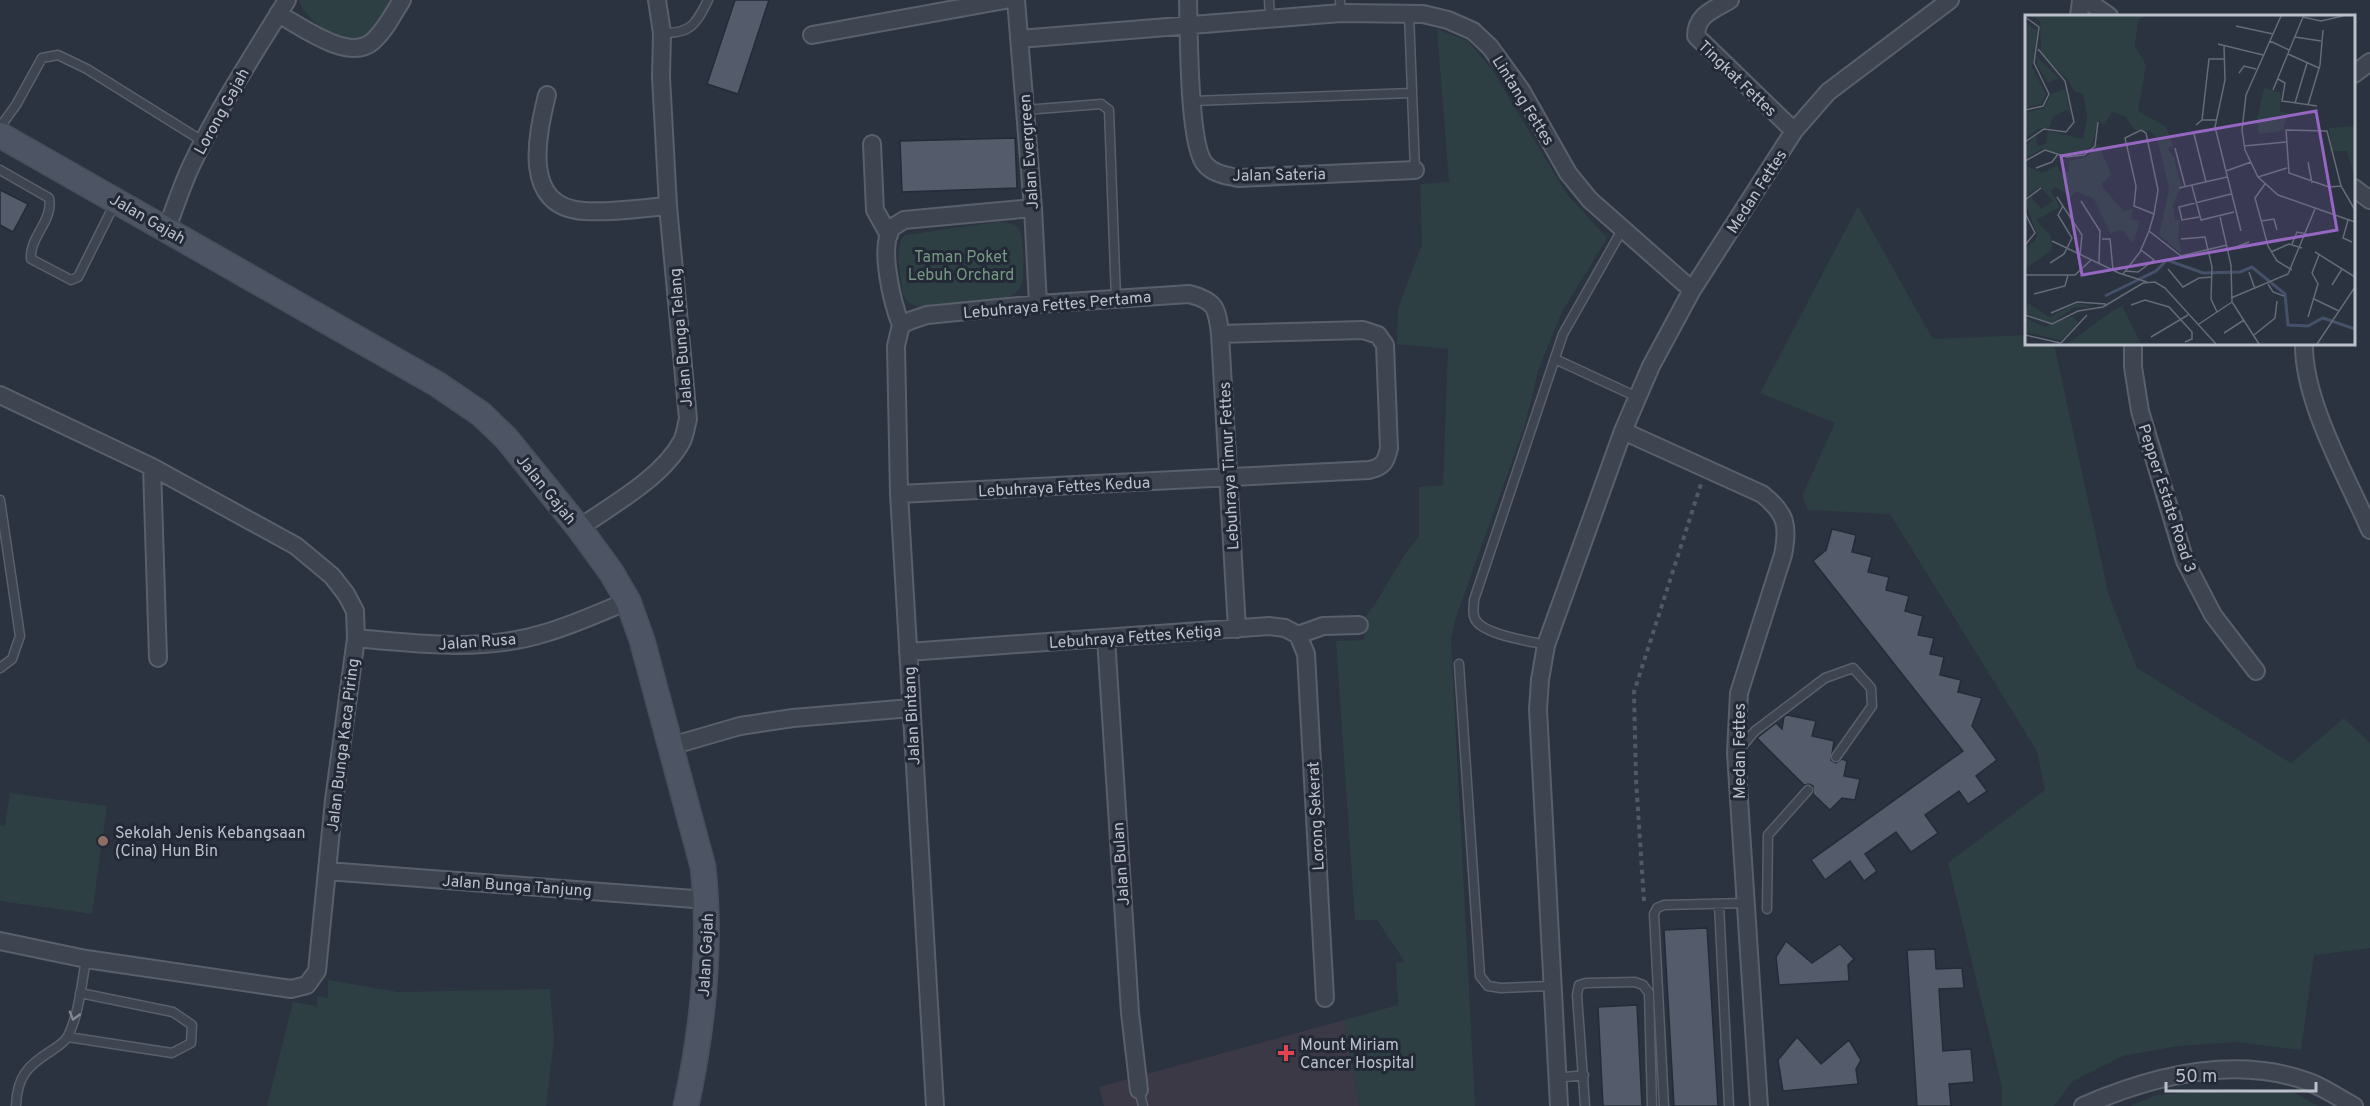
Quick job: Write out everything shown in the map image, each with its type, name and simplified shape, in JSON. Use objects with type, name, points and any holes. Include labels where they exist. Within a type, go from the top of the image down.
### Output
[{"type":"street","points":[[282,7],[336,45],[356,49],[370,44],[382,32],[402,0]]},
{"type":"street","name":"Jalan Bunga Telang","points":[[579,528],[643,483],[668,460],[682,440],[688,419],[668,206],[661,77],[662,33],[657,0]]},
{"type":"street","points":[[812,35],[1005,0]]},
{"type":"street","name":"Jalan Evergreen","points":[[1016,0],[1033,208],[1038,304]]},
{"type":"street","name":"Jalan Sateria","points":[[1188,0],[1192,101],[1197,148],[1205,164],[1219,174],[1239,178],[1415,170]]},
{"type":"street","name":"Tingkat Fettes","points":[[1730,0],[1699,19],[1696,36],[1794,131]]},
{"type":"street","name":"Medan Fettes","points":[[1559,1106],[1538,709],[1546,645],[1623,431],[1651,366],[1692,290],[1794,131],[1828,92],[1950,0]]},
{"type":"street","points":[[2079,15],[2080,0]]},
{"type":"street","points":[[2086,0],[2108,15]]},
{"type":"street","name":"Lorong Gajah","points":[[167,228],[191,165],[226,100],[282,7]]},
{"type":"street","name":"Lintang Fettes","points":[[1019,39],[1270,18],[1340,7],[1423,14],[1449,20],[1473,31],[1490,47],[1521,90],[1568,173],[1590,200],[1692,290]]},
{"type":"street","points":[[2355,73],[2370,62]]},
{"type":"street","points":[[547,95],[539,129],[537,156],[541,183],[549,196],[564,206],[583,211],[668,206]]},
{"type":"street","name":"Jalan Gajah","points":[[0,135],[167,228],[437,384],[481,414],[506,438],[579,528],[611,572],[628,601],[642,640],[696,833],[703,867],[707,900],[704,997],[698,1053],[686,1106]]},
{"type":"street","points":[[872,144],[875,210],[889,235]]},
{"type":"street","points":[[2355,189],[2370,201]]},
{"type":"street","points":[[901,326],[893,303],[888,269],[889,235],[893,227],[904,220],[1033,208]]},
{"type":"street","name":"Lebuhraya Fettes Pertama","points":[[901,326],[927,315],[1038,304],[1189,294],[1203,297],[1213,304]]},
{"type":"street","name":"Lebuhraya Timur Fettes","points":[[1213,304],[1218,312],[1220,334],[1237,629]]},
{"type":"street","name":"Jalan Bintang","points":[[901,326],[896,346],[899,494],[935,1106]]},
{"type":"street","name":"Lebuhraya Fettes Kedua","points":[[899,494],[1369,470],[1386,462],[1389,448],[1385,345],[1378,335],[1363,330],[1220,334]]},
{"type":"street","name":"Pepper Estate Road 3","points":[[2133,345],[2133,367],[2140,411],[2185,561],[2213,615],[2256,671]]},
{"type":"street","points":[[2304,345],[2304,364],[2314,403],[2370,530]]},
{"type":"street","name":"Jalan Bunga Kaca Piring","points":[[0,395],[152,467],[296,546],[332,576],[346,594],[355,611],[356,638],[334,800],[317,970],[307,985],[291,989],[86,959],[0,941]]},
{"type":"street","name":"Medan Fettes","points":[[1623,431],[1762,494],[1777,506],[1785,520],[1787,537],[1783,555],[1739,693],[1736,753],[1759,1106]]},
{"type":"street","points":[[152,467],[158,658]]},
{"type":"street","name":"Jalan Rusa","points":[[356,638],[423,644],[509,642],[545,633],[628,601]]},
{"type":"street","points":[[1298,635],[1323,626],[1359,625]]},
{"type":"street","name":"Lebuhraya Fettes Ketiga","points":[[908,652],[1269,626],[1285,628],[1298,635]]},
{"type":"street","name":"Lorong Sekerat","points":[[1298,635],[1306,654],[1325,998]]},
{"type":"street","name":"Jalan Bulan","points":[[1106,638],[1130,1002],[1141,1098]]},
{"type":"street","points":[[671,746],[740,726],[782,719],[911,708]]},
{"type":"street","name":"Jalan Bunga Tanjung","points":[[327,871],[707,900]]},
{"type":"street","points":[[2083,1106],[2155,1079],[2213,1071],[2270,1071],[2310,1082],[2354,1106]]},
{"type":"lane","points":[[662,33],[685,31],[696,23],[708,0]]},
{"type":"lane","points":[[1269,0],[1270,18]]},
{"type":"lane","points":[[1409,13],[1415,170]]},
{"type":"lane","points":[[0,127],[16,105],[42,58],[58,55],[87,69],[204,142]]},
{"type":"lane","points":[[1192,101],[1412,93]]},
{"type":"lane","points":[[1025,110],[1101,104],[1109,110],[1116,299]]},
{"type":"lane","points":[[0,170],[49,198],[51,207],[30,251],[31,259],[71,280],[78,277],[116,200]]},
{"type":"lane","points":[[1546,645],[1492,632],[1479,624],[1474,617],[1473,609],[1566,326],[1622,230]]},
{"type":"lane","points":[[1555,358],[1637,397]]},
{"type":"lane","points":[[0,500],[20,636],[12,659],[0,668]]},
{"type":"lane","points":[[1458,664],[1480,976],[1488,986],[1501,988],[1552,986]]},
{"type":"lane","points":[[1736,753],[1755,731],[1825,678],[1853,668],[1871,688],[1872,706],[1836,757]]},
{"type":"lane","points":[[1767,909],[1768,835],[1808,790]]},
{"type":"lane","points":[[1664,1106],[1654,914],[1657,908],[1664,905],[1746,903]]},
{"type":"lane","points":[[1719,905],[1729,1106]]},
{"type":"lane","points":[[16,1106],[16,1092],[23,1074],[35,1061],[68,1037],[86,959]]},
{"type":"lane","points":[[1585,1106],[1577,995],[1579,985],[1635,982],[1643,985],[1648,993],[1652,1106]]},
{"type":"lane","points":[[68,1037],[172,1053],[190,1043],[192,1026],[173,1012],[80,993]]},
{"type":"lane","points":[[1557,1078],[1584,1075]]},
{"type":"path","points":[[1645,909],[1636,780],[1634,692],[1697,495]]},
{"type":"shaded area","name":"Mount Miriam Cancer Hospital","points":[[1344,1020],[1360,1106],[1104,1106],[1099,1087]]},
{"type":"green space","points":[[299,0],[392,0],[373,31],[357,41],[336,36],[316,24],[302,8]]},
{"type":"green space","points":[[1437,29],[1468,41],[1493,71],[1566,193],[1607,238],[1562,312],[1539,368],[1524,428],[1455,620],[1451,639],[1475,1106],[1360,1106],[1344,1020],[1398,1005],[1396,963],[1405,962],[1377,920],[1355,920],[1336,641],[1364,640],[1365,617],[1419,536],[1419,487],[1443,485],[1448,349],[1397,344],[1398,309],[1422,244],[1420,184],[1449,182]]},
{"type":"green space","points":[[1858,206],[1933,339],[2025,335],[2025,345],[2054,345],[2109,596],[2137,668],[2291,763],[2344,718],[2370,743],[2370,948],[2314,955],[2301,1050],[2237,1042],[2177,1046],[2123,1056],[2073,1081],[2054,1106],[2002,1106],[2002,1087],[1948,863],[2045,790],[2037,751],[1890,514],[1808,510],[1802,496],[1835,423],[1760,393]]},
{"type":"green space","name":"Taman Poket Lebuh Orchard","points":[[997,222],[1014,225],[1021,233],[1023,275],[1017,292],[1007,297],[922,308],[906,300],[903,295],[898,255],[901,240],[905,235]]},
{"type":"green space","points":[[10,793],[107,806],[92,914],[0,901],[0,826],[5,826]]},
{"type":"green space","points":[[328,980],[398,992],[550,989],[554,1040],[546,1106],[267,1106],[293,1002],[317,1006],[317,996],[328,998]]},
{"type":"green space","points":[[2230,1089],[2293,1092],[2318,1106],[2130,1106],[2157,1095]]},
{"type":"building","points":[[735,0],[769,0],[738,94],[707,84]]},
{"type":"building","points":[[1015,138],[1017,188],[902,192],[900,141]]},
{"type":"building","points":[[0,190],[28,204],[13,232],[0,225]]},
{"type":"building","points":[[1832,529],[1856,535],[1852,552],[1872,557],[1868,572],[1889,577],[1886,590],[1909,596],[1905,611],[1923,616],[1918,635],[1934,638],[1930,654],[1944,657],[1940,675],[1961,680],[1958,692],[1982,698],[1972,726],[1997,760],[1976,776],[1987,791],[1968,804],[1959,791],[1925,815],[1938,833],[1911,852],[1896,832],[1865,854],[1877,871],[1864,881],[1850,861],[1825,880],[1811,860],[1963,751],[1813,561],[1826,550]]},
{"type":"building","points":[[1787,715],[1816,721],[1812,736],[1834,741],[1831,760],[1836,763],[1842,759],[1847,761],[1844,776],[1860,779],[1855,800],[1842,798],[1830,810],[1813,794],[1813,786],[1804,785],[1757,738],[1776,723],[1782,729],[1784,717]]},
{"type":"building","points":[[1707,928],[1718,1106],[1674,1106],[1664,930]]},
{"type":"building","points":[[1786,941],[1812,963],[1840,944],[1854,959],[1848,965],[1849,981],[1779,985],[1776,957]]},
{"type":"building","points":[[1935,949],[1936,969],[1962,968],[1964,988],[1939,989],[1943,1051],[1971,1049],[1974,1082],[1949,1084],[1951,1106],[1917,1106],[1907,950]]},
{"type":"building","points":[[1637,1005],[1642,1106],[1603,1106],[1598,1007]]},
{"type":"building","points":[[1797,1037],[1821,1064],[1849,1040],[1861,1060],[1856,1069],[1858,1084],[1783,1091],[1778,1060]]},
{"type":"place","name":"Sekolah Jenis Kebangsaan (Cina) Hun Bin","points":[[103,841]]},
{"type":"place","name":"Mount Miriam Cancer Hospital","points":[[1286,1053]]}]
